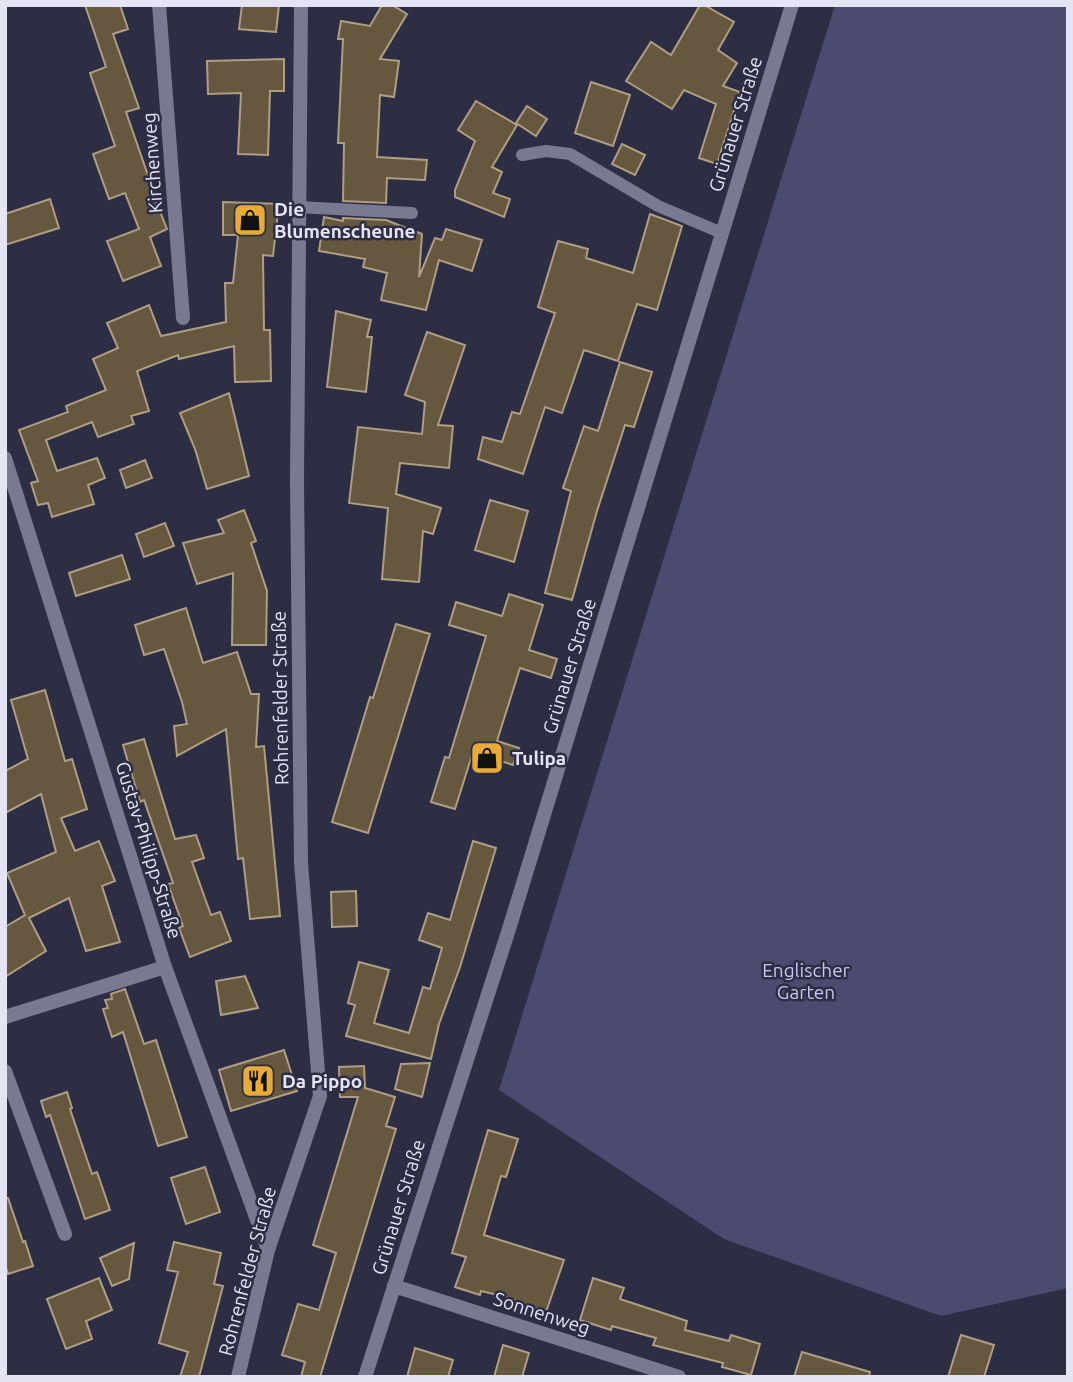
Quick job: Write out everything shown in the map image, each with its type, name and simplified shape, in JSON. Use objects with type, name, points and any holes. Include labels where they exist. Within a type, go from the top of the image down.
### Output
[{"type":"street","name":"Kirchenweg","points":[[159,5],[183,318]]},
{"type":"street","name":"Rohrenfelder Straße","points":[[238,1377],[268,1250],[320,1096],[301,863],[297,481],[301,5]]},
{"type":"street","name":"Grünauer Straße","points":[[365,1377],[509,929],[792,5]]},
{"type":"street","name":"Gustav-Philipp-Straße","points":[[5,458],[165,967],[268,1250]]},
{"type":"street","points":[[5,1017],[165,967]]},
{"type":"street","points":[[5,1071],[65,1234]]},
{"type":"street","name":"Sonnenweg","points":[[394,1286],[679,1377]]},
{"type":"lane","points":[[522,155],[546,151],[570,155],[658,206],[722,233]]},
{"type":"lane","points":[[298,207],[412,213]]},
{"type":"green space","name":"Englischer Garten","points":[[835,5],[1068,5],[1068,1288],[941,1316],[724,1239],[499,1090]]},
{"type":"building","points":[[85,5],[120,5],[128,29],[113,34],[139,108],[126,112],[149,184],[167,229],[150,237],[161,266],[123,281],[107,241],[139,229],[125,193],[109,199],[93,154],[115,146],[90,73],[106,67]]},
{"type":"building","points":[[242,5],[279,5],[276,32],[239,29]]},
{"type":"building","points":[[382,5],[392,5],[407,14],[380,59],[399,61],[394,97],[380,95],[377,157],[427,160],[425,180],[387,178],[386,203],[343,201],[344,143],[338,143],[343,39],[338,39],[341,21],[370,26]]},
{"type":"building","points":[[700,5],[734,22],[718,50],[737,63],[723,86],[740,92],[717,164],[699,158],[716,104],[684,90],[672,109],[626,81],[651,42],[671,55]]},
{"type":"building","points":[[284,59],[284,91],[270,91],[268,155],[238,154],[241,93],[208,94],[207,61]]},
{"type":"building","points":[[591,82],[630,95],[613,146],[575,133]]},
{"type":"building","points":[[476,101],[517,125],[492,167],[502,172],[493,193],[510,199],[504,217],[455,197],[455,190],[475,141],[458,130]]},
{"type":"building","points":[[527,106],[547,119],[536,136],[516,123]]},
{"type":"building","points":[[622,144],[645,155],[635,175],[612,164]]},
{"type":"building","points":[[50,199],[59,228],[5,245],[5,214]]},
{"type":"building","points":[[223,202],[279,204],[273,256],[263,255],[264,330],[270,330],[271,381],[235,382],[234,346],[179,359],[178,355],[137,371],[149,411],[131,416],[134,424],[98,437],[92,422],[46,440],[57,471],[97,458],[105,478],[88,485],[94,504],[52,517],[48,503],[38,505],[31,483],[38,481],[19,430],[68,412],[66,406],[106,390],[93,359],[118,348],[107,323],[149,305],[161,336],[226,322],[225,283],[233,283],[238,235],[223,235]]},
{"type":"building","points":[[650,214],[682,226],[657,310],[637,304],[618,361],[584,350],[562,413],[545,407],[523,474],[478,459],[483,437],[502,442],[512,412],[520,414],[555,313],[538,307],[558,241],[588,249],[586,258],[633,273]]},
{"type":"building","points":[[324,217],[343,221],[343,218],[386,220],[422,234],[419,277],[435,238],[442,240],[446,229],[482,240],[472,271],[439,260],[426,310],[381,300],[387,273],[363,267],[365,259],[319,251]]},
{"type":"building","points":[[336,311],[371,320],[367,337],[372,337],[366,392],[327,387]]},
{"type":"building","points":[[427,332],[465,345],[438,425],[453,426],[449,468],[400,463],[396,494],[441,508],[433,534],[423,531],[419,582],[382,579],[388,508],[349,503],[358,427],[422,434],[425,402],[405,395]]},
{"type":"building","points":[[620,362],[652,372],[634,427],[625,425],[572,600],[545,593],[571,491],[563,488],[584,426],[598,431]]},
{"type":"building","points":[[229,393],[249,476],[207,489],[180,413]]},
{"type":"building","points":[[145,460],[152,478],[126,488],[120,470]]},
{"type":"building","points":[[490,500],[528,511],[514,562],[475,550]]},
{"type":"building","points":[[244,510],[256,541],[251,543],[267,591],[266,645],[232,645],[233,573],[197,584],[183,543],[224,533],[218,520]]},
{"type":"building","points":[[165,523],[174,546],[144,557],[136,534]]},
{"type":"building","points":[[122,555],[130,579],[76,596],[69,573]]},
{"type":"building","points":[[509,594],[543,605],[529,650],[557,659],[551,678],[520,668],[497,741],[519,748],[513,765],[473,752],[455,809],[431,802],[445,757],[449,758],[486,636],[449,625],[456,602],[502,616]]},
{"type":"building","points":[[186,608],[203,663],[237,652],[251,694],[259,694],[256,747],[264,746],[280,916],[250,919],[243,858],[238,859],[226,729],[177,756],[174,726],[187,724],[182,702],[164,649],[144,655],[135,625]]},
{"type":"building","points":[[396,624],[430,634],[368,833],[332,822],[370,697],[373,698]]},
{"type":"building","points":[[45,690],[65,761],[72,759],[87,809],[61,818],[75,851],[99,841],[115,881],[102,886],[120,942],[86,951],[69,898],[29,918],[46,951],[5,977],[5,927],[25,915],[7,873],[56,852],[41,794],[5,813],[5,771],[28,759],[11,700]]},
{"type":"building","points":[[144,739],[175,839],[196,835],[204,858],[192,862],[211,915],[220,912],[231,941],[190,957],[179,928],[183,926],[168,884],[173,883],[144,800],[140,802],[123,745]]},
{"type":"building","points":[[473,841],[496,848],[460,967],[439,1024],[431,1059],[346,1036],[355,1005],[348,1003],[359,962],[389,970],[374,1023],[409,1033],[423,987],[430,989],[442,948],[419,940],[428,913],[450,920]]},
{"type":"building","points":[[356,891],[357,926],[332,927],[331,892]]},
{"type":"building","points":[[245,976],[258,1008],[221,1015],[216,981]]},
{"type":"building","points":[[125,989],[144,1044],[156,1040],[187,1137],[158,1146],[123,1032],[112,1037],[103,1009],[108,1008],[105,1000],[112,999],[111,994]]},
{"type":"building","name":"Da Pippo","points":[[284,1050],[297,1091],[231,1111],[219,1070]]},
{"type":"building","points":[[430,1063],[422,1097],[395,1089],[401,1064]]},
{"type":"building","points":[[364,1066],[365,1088],[395,1097],[386,1126],[396,1129],[320,1377],[301,1377],[305,1362],[282,1355],[298,1304],[319,1310],[336,1253],[313,1245],[358,1097],[340,1097],[339,1067]]},
{"type":"building","points":[[67,1092],[92,1174],[97,1172],[110,1210],[85,1219],[50,1115],[46,1117],[41,1101]]},
{"type":"building","points":[[488,1130],[518,1139],[506,1177],[501,1176],[484,1235],[564,1260],[546,1312],[502,1296],[481,1291],[480,1295],[455,1287],[466,1257],[452,1253]]},
{"type":"building","points":[[205,1167],[220,1212],[186,1224],[171,1178]]},
{"type":"building","points":[[5,1198],[8,1198],[33,1266],[8,1274],[5,1264]]},
{"type":"building","points":[[174,1242],[221,1253],[214,1284],[223,1286],[199,1377],[180,1377],[188,1352],[159,1343],[178,1272],[167,1270]]},
{"type":"building","points":[[134,1243],[129,1279],[112,1286],[100,1258]]},
{"type":"building","points":[[99,1278],[112,1310],[86,1321],[92,1339],[66,1349],[47,1299]]},
{"type":"building","points":[[593,1278],[624,1288],[620,1299],[687,1321],[685,1330],[729,1341],[731,1335],[760,1344],[751,1375],[722,1367],[723,1363],[653,1345],[656,1338],[612,1326],[611,1330],[580,1320]]},
{"type":"building","points":[[961,1335],[994,1345],[984,1377],[948,1377]]},
{"type":"building","points":[[503,1345],[529,1353],[522,1377],[494,1377]]},
{"type":"building","points":[[415,1348],[453,1360],[448,1377],[407,1377]]},
{"type":"building","points":[[802,1352],[870,1372],[869,1377],[794,1377]]},
{"type":"place","name":"Die Blumenscheune","points":[[250,220]]},
{"type":"place","name":"Tulipa","points":[[487,758]]},
{"type":"place","name":"Da Pippo","points":[[258,1081]]}]
